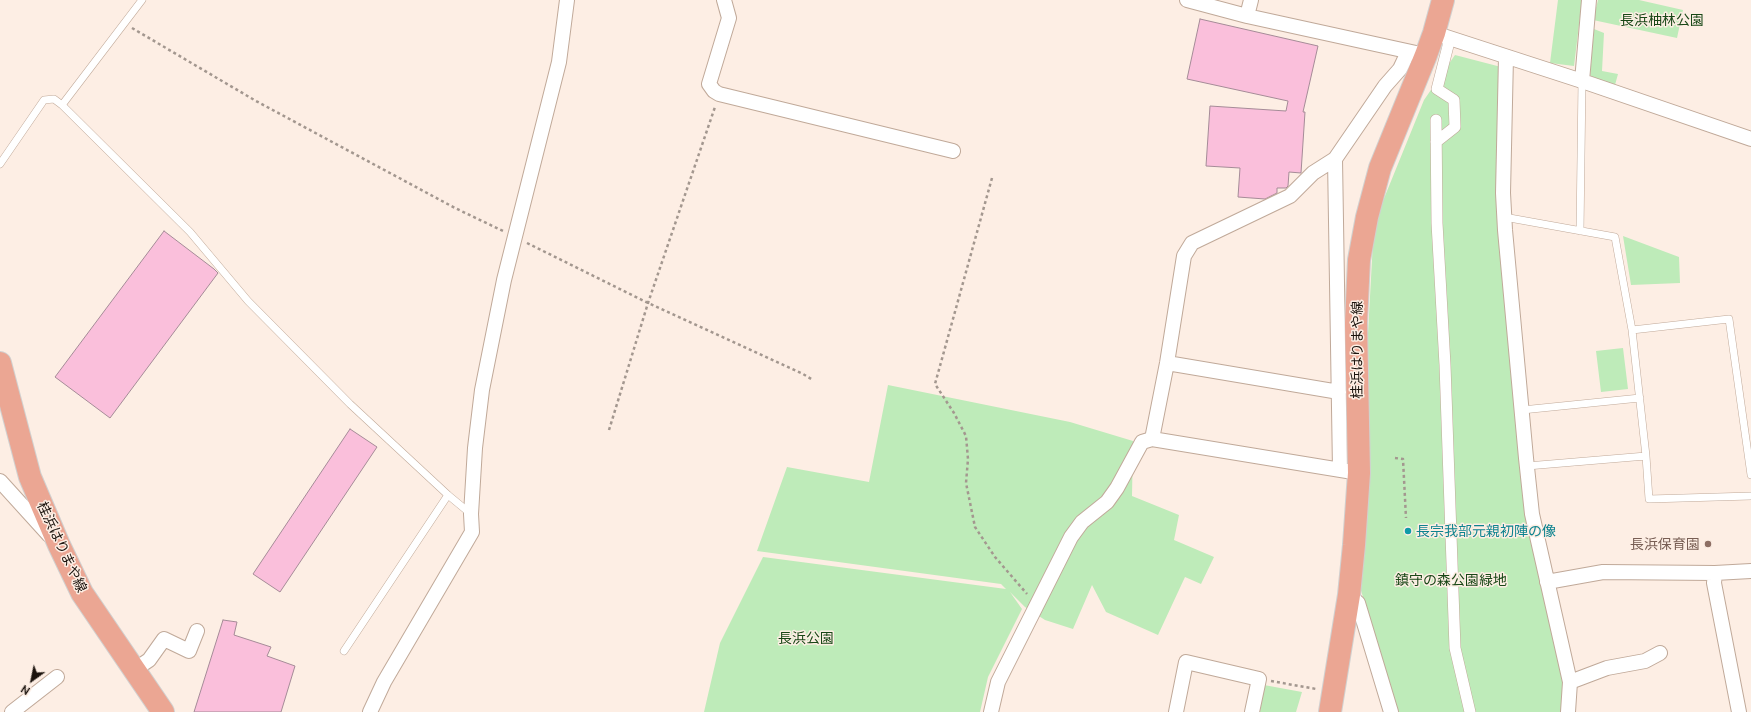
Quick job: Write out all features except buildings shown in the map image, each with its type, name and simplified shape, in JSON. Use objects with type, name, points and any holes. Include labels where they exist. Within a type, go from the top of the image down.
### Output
[{"type":"main road","name":"桂浜はりまや線","points":[[1331,702],[1349,595],[1354,545],[1349,471],[1359,260],[1366,217],[1417,53],[1442,36],[1443,0]]},
{"type":"main road","name":"桂浜はりまや線","points":[[0,363],[30,477],[59,545],[82,593],[163,712]]},
{"type":"street","points":[[370,712],[384,682],[472,532],[471,514],[475,448],[482,390],[504,280],[558,62],[567,0]]},
{"type":"street","points":[[724,0],[729,18],[709,84],[710,88],[719,94],[954,151]]},
{"type":"street","points":[[1187,0],[1247,16],[1417,53]]},
{"type":"street","points":[[1247,16],[1251,0]]},
{"type":"street","points":[[1582,81],[1589,0]]},
{"type":"street","points":[[1436,142],[1455,127],[1454,100],[1437,89],[1442,36],[1582,81],[1751,139]]},
{"type":"street","points":[[1152,439],[1167,363],[1184,256],[1192,243],[1290,196],[1313,174],[1335,159],[1385,86],[1417,53]]},
{"type":"street","points":[[1506,57],[1504,217],[1527,466],[1532,514],[1570,682],[1568,712]]},
{"type":"street","points":[[1436,120],[1437,223],[1445,366],[1455,648],[1470,712]]},
{"type":"street","points":[[991,712],[998,682],[1071,537],[1082,522],[1107,502],[1117,488],[1142,442],[1152,439],[1349,471],[1339,392],[1335,159]]},
{"type":"street","points":[[1167,363],[1339,392]]},
{"type":"street","points":[[0,481],[59,545]]},
{"type":"street","points":[[1547,582],[1603,572],[1715,573],[1751,571]]},
{"type":"street","points":[[1715,573],[1714,583],[1739,712]]},
{"type":"street","points":[[1349,595],[1358,602],[1391,712]]},
{"type":"street","points":[[134,670],[150,660],[164,639],[189,651],[197,631]]},
{"type":"street","points":[[1570,682],[1607,668],[1645,661],[1660,653]]},
{"type":"street","points":[[1176,712],[1186,662],[1259,679],[1252,712]]},
{"type":"street","points":[[12,712],[57,677]]},
{"type":"lane","points":[[62,105],[142,0]]},
{"type":"lane","points":[[1580,231],[1582,81]]},
{"type":"lane","points":[[0,164],[44,100],[54,99],[62,105],[190,232],[248,301],[350,404],[448,495],[471,514]]},
{"type":"lane","points":[[1504,217],[1615,237],[1632,330],[1646,456],[1649,499],[1751,496]]},
{"type":"lane","points":[[1632,330],[1729,319],[1751,476]]},
{"type":"lane","points":[[1522,410],[1640,398]]},
{"type":"lane","points":[[1527,466],[1646,456]]},
{"type":"lane","points":[[344,651],[448,495]]},
{"type":"path","points":[[125,24],[256,101],[455,208],[648,303],[803,374],[813,380]]},
{"type":"path","points":[[609,430],[648,303],[719,94]]},
{"type":"path","points":[[992,178],[935,384],[954,413],[966,436],[968,459],[966,483],[975,527],[995,557],[1037,604]]},
{"type":"path","points":[[1395,458],[1403,459],[1406,518]]},
{"type":"path","points":[[1259,679],[1331,702]]},
{"type":"green space","points":[[1558,0],[1582,0],[1574,66],[1550,63]]},
{"type":"green space","name":"長浜柚林公園","points":[[1598,0],[1639,0],[1683,10],[1677,38],[1593,20]]},
{"type":"green space","points":[[1594,29],[1604,33],[1602,71],[1618,74],[1615,85],[1590,78]]},
{"type":"green space","name":"鎮守の森公園緑地","points":[[1455,55],[1505,68],[1499,218],[1527,514],[1564,690],[1562,712],[1397,712],[1360,587],[1366,370],[1374,223],[1424,100]]},
{"type":"green space","points":[[1623,236],[1679,257],[1680,283],[1631,285]]},
{"type":"green space","points":[[1623,348],[1628,389],[1601,392],[1596,351]]},
{"type":"green space","name":"長浜公園","points":[[888,385],[1070,422],[1133,441],[1132,496],[1179,515],[1174,540],[1214,557],[1201,584],[1185,577],[1158,635],[1106,612],[1092,585],[1073,629],[1045,620],[1025,607],[1010,592],[1022,609],[988,677],[980,712],[704,712],[720,643],[763,557],[1006,589],[1001,584],[757,551],[787,467],[869,482]]},
{"type":"green space","points":[[1264,685],[1302,692],[1296,712],[1260,712]]},
{"type":"place","name":"長宗我部元親初陣の像","points":[[1408,531]]},
{"type":"place","name":"長浜保育園","points":[[1708,544]]}]
